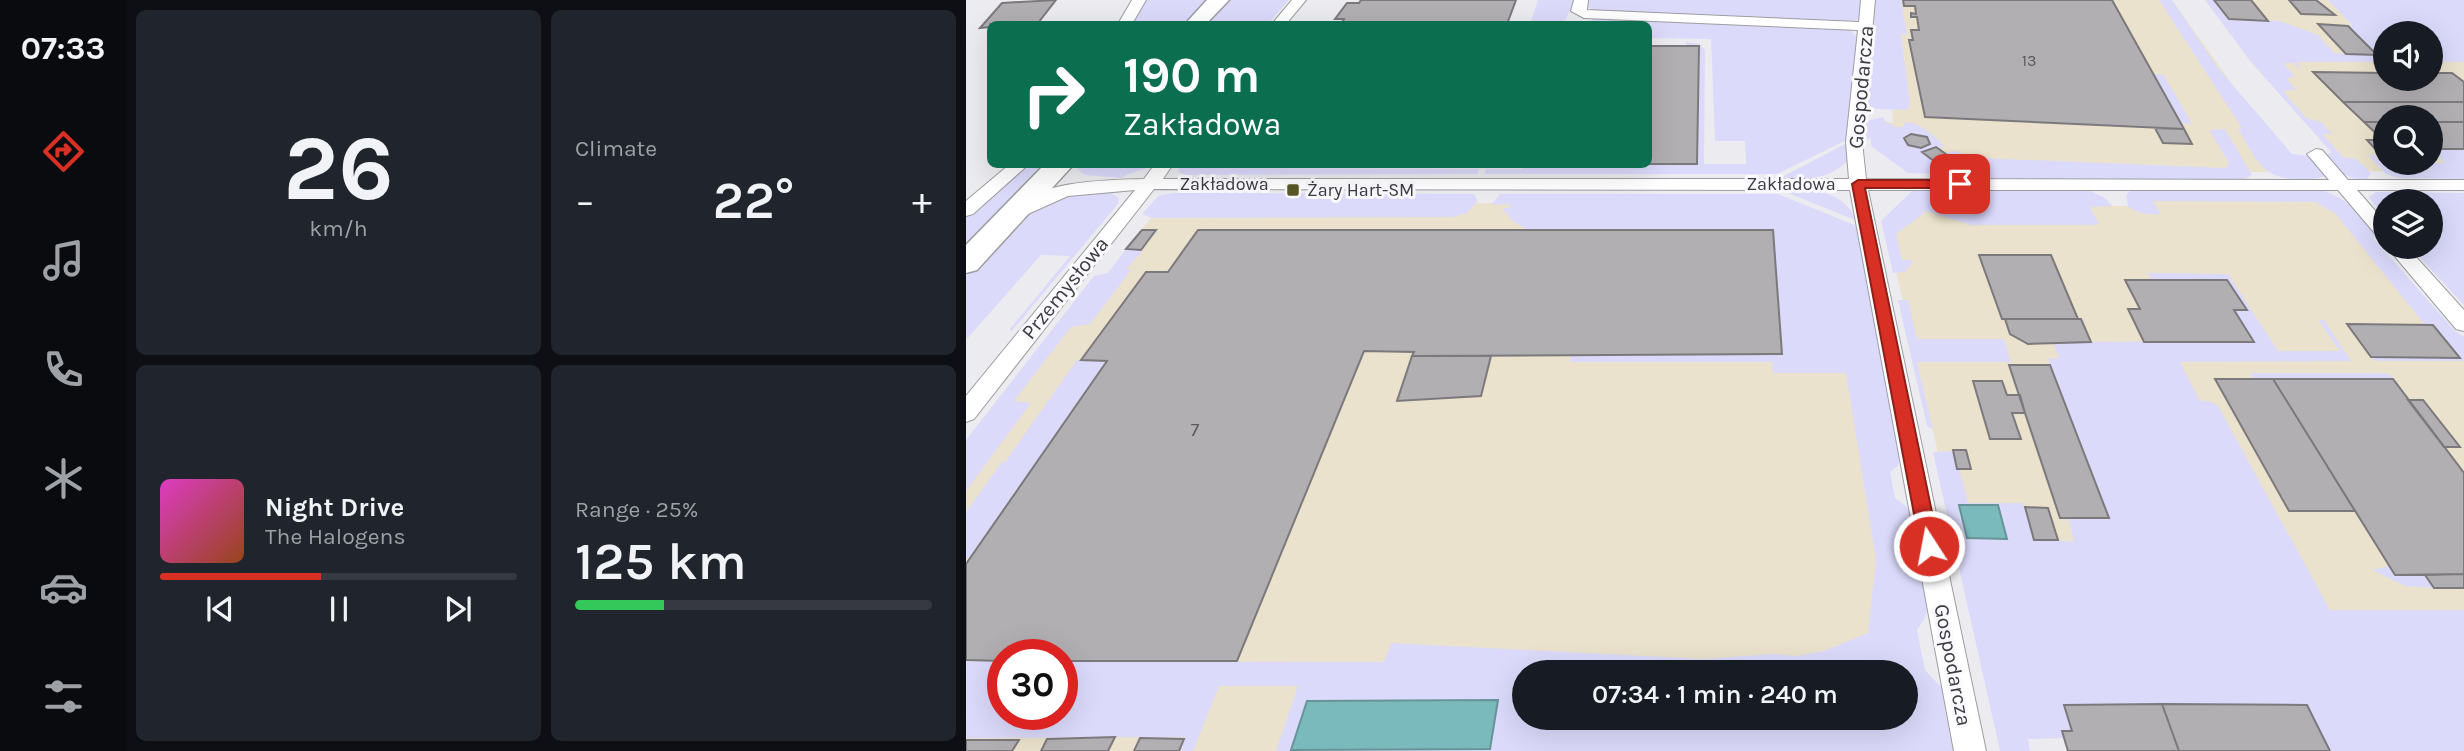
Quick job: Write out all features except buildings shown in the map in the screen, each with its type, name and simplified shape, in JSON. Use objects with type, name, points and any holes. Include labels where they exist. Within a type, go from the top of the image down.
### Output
[{"type":"main road","points":[[1198,21],[1219,0]]},
{"type":"main road","points":[[966,263],[1005,223],[1064,179]]},
{"type":"street","points":[[1127,21],[1139,0]]},
{"type":"street","points":[[1282,21],[1299,0]]},
{"type":"street","points":[[1581,0],[1578,11],[1584,15],[1866,26]]},
{"type":"street","name":"Gospodarcza","points":[[1868,0],[1854,142],[1858,184],[1970,751]]},
{"type":"street","points":[[2316,154],[2373,219]]},
{"type":"street","points":[[968,207],[1016,168]]},
{"type":"street","name":"Przemysłowa","points":[[966,413],[1162,168]]},
{"type":"street","name":"Zakładowa","points":[[1064,179],[1118,185],[2464,185]]},
{"type":"street","points":[[2407,259],[2464,324]]},
{"type":"shaded area","points":[[1145,0],[1211,0],[1190,21],[1133,21]]},
{"type":"shaded area","points":[[1224,0],[1289,0],[1271,21],[1203,21]]},
{"type":"shaded area","points":[[1538,0],[1576,0],[1565,21],[1531,21]]},
{"type":"shaded area","points":[[1586,0],[1862,0],[1860,18],[1851,22],[1593,11],[1586,4]]},
{"type":"shaded area","points":[[1874,0],[1901,0],[1907,34],[1901,34],[1910,104],[1907,110],[1875,109],[1865,103]]},
{"type":"shaded area","points":[[1884,0],[2172,0],[2295,172],[1928,171],[1877,119],[1893,123]]},
{"type":"shaded area","points":[[2159,0],[2172,0],[2218,68],[2292,154],[2311,156],[2325,176],[2312,179],[2285,178],[2267,171],[2260,164],[2238,129],[2242,128]]},
{"type":"shaded area","points":[[2205,0],[2328,0],[2373,47],[2373,91],[2443,91],[2443,62],[2464,62],[2464,172],[2443,172],[2443,105],[2373,105],[2373,171],[2348,171],[2251,62]]},
{"type":"shaded area","points":[[2205,0],[2214,0],[2229,19],[2280,21],[2318,35],[2334,53],[2373,55],[2373,62],[2297,62],[2303,71],[2294,63],[2283,63],[2295,77],[2286,78],[2296,90],[2283,91],[2306,118],[2321,122],[2332,134],[2322,134],[2343,157],[2356,159],[2371,173],[2367,180],[2353,178],[2338,169],[2325,154],[2332,153],[2251,62]]},
{"type":"shaded area","points":[[2328,0],[2464,0],[2464,62],[2443,62],[2443,21],[2373,21],[2373,52]]},
{"type":"shaded area","points":[[1594,18],[1850,30],[1858,38],[1847,140],[1777,174],[1484,174],[1486,169],[1652,168],[1652,165],[1697,164],[1699,46],[1686,46],[1686,42],[1700,44],[1705,50],[1704,164],[1746,164],[1745,141],[1715,141],[1711,39],[1652,38],[1652,21],[1590,21]]},
{"type":"shaded area","points":[[2153,74],[2164,75],[2192,124],[2180,123]]},
{"type":"shaded area","points":[[1883,117],[1886,123],[1893,124],[1894,127],[1904,127],[1905,122],[1917,125],[1945,146],[1921,152],[1935,163],[1950,157],[1946,153],[1953,151],[1980,158],[2225,168],[2229,163],[2209,130],[2225,129],[2252,175],[2245,179],[1946,179],[1936,174],[1908,173],[1871,146],[1871,138],[1862,141],[1863,126],[1870,120]]},
{"type":"shaded area","points":[[1845,144],[1847,161],[1840,168],[1815,178],[1778,179]]},
{"type":"shaded area","points":[[2443,150],[2464,150],[2464,179],[2399,178],[2389,175],[2443,175]]},
{"type":"shaded area","points":[[1023,168],[1041,168],[966,246],[966,215]]},
{"type":"shaded area","points":[[1146,168],[1122,178],[1085,175],[1078,170]]},
{"type":"shaded area","points":[[1179,168],[1479,169],[1477,174],[1186,175],[1178,172]]},
{"type":"shaded area","points":[[1915,188],[2088,190],[2105,198],[2112,206],[2090,207],[2099,224],[2092,225],[1971,225],[1927,211],[1896,234],[1902,260],[1914,260],[1905,272],[1893,273],[1881,221]]},
{"type":"shaded area","points":[[1778,189],[1800,189],[1834,197],[1843,202],[1855,220]]},
{"type":"shaded area","points":[[2132,189],[2316,189],[2336,196],[2352,207],[2373,230],[2373,259],[2392,259],[2455,331],[2464,337],[2464,361],[2374,361],[2371,357],[2460,358],[2433,325],[2425,325],[2335,213],[2315,202],[2153,201],[2161,214],[2147,214],[2128,206],[2126,195]]},
{"type":"shaded area","points":[[1111,193],[1119,198],[1118,204],[1011,332],[1010,329],[1070,256],[1041,255],[966,340],[966,277],[1006,232],[1031,210],[1049,201],[1081,194]]},
{"type":"shaded area","points":[[1174,193],[1474,194],[1478,201],[1467,213],[1453,217],[1152,218],[1142,214],[1158,196]]},
{"type":"shaded area","points":[[2443,193],[2464,193],[2464,305],[2421,259],[2443,259]]},
{"type":"shaded area","points":[[1500,194],[1778,194],[1857,226],[1900,456],[1898,466],[1890,472],[1895,498],[1905,505],[1911,514],[1928,606],[1925,618],[1917,630],[1925,670],[1944,690],[1957,751],[1276,751],[1298,686],[1219,686],[1193,751],[1180,751],[1186,737],[966,738],[966,661],[987,661],[987,730],[1078,730],[1078,661],[1384,662],[1391,643],[1704,659],[1773,654],[1798,656],[1824,651],[1868,633],[1876,560],[1846,373],[1773,373],[1772,362],[1570,362],[1571,354],[1528,230],[1513,221],[1502,208],[1510,208],[1510,204],[1491,205]]},
{"type":"shaded area","points":[[1935,197],[2097,197],[2112,206],[2129,206],[2133,197],[2319,197],[2336,204],[2373,247],[2373,259],[2383,259],[2464,353],[2464,615],[1993,615],[1972,600],[1887,232]]},
{"type":"shaded area","points":[[1498,203],[1839,232],[1904,660],[1512,660],[1512,715],[1502,751],[966,751],[966,440],[1094,276],[1108,273],[1162,204]]},
{"type":"shaded area","points":[[1126,249],[1143,251],[1126,269],[1131,270],[1090,324],[1071,327],[1014,401],[1031,403],[966,491],[966,440],[1094,276],[1108,273]]},
{"type":"shaded area","points":[[2148,273],[2228,274],[2278,351],[2340,351],[2318,320],[2324,320],[2351,361],[2180,362],[2200,401],[2209,401],[2218,406],[2330,610],[2464,610],[2464,751],[2330,751],[2307,705],[2064,705],[2072,731],[2063,731],[2064,738],[2028,739],[2030,751],[2000,751],[1933,452],[1955,451],[1968,503],[2023,503],[2035,541],[2074,541],[2068,517],[2108,517],[2048,359],[2059,358],[2053,342],[2253,341],[2234,310],[2246,309],[2227,280],[2152,280]]},
{"type":"shaded area","points":[[1898,300],[1908,300],[1917,339],[2004,339],[2011,362],[1917,362],[1933,430],[1927,426]]},
{"type":"shaded area","points":[[1077,360],[1107,361],[970,558],[966,558],[966,512]]},
{"type":"shaded area","points":[[2250,373],[2379,373],[2389,374],[2394,379],[2254,379]]},
{"type":"shaded area","points":[[1959,505],[1998,505],[2007,539],[1967,538]]},
{"type":"shaded area","points":[[2390,566],[2425,575],[2434,588],[2405,586],[2372,570]]},
{"type":"shaded area","points":[[1498,700],[1490,749],[1291,750],[1307,701]]},
{"type":"place","name":"Żary Hart-SM","points":[[1293,190]]},
{"type":"route","points":[[1929,546],[1858,184],[1960,184]]}]
